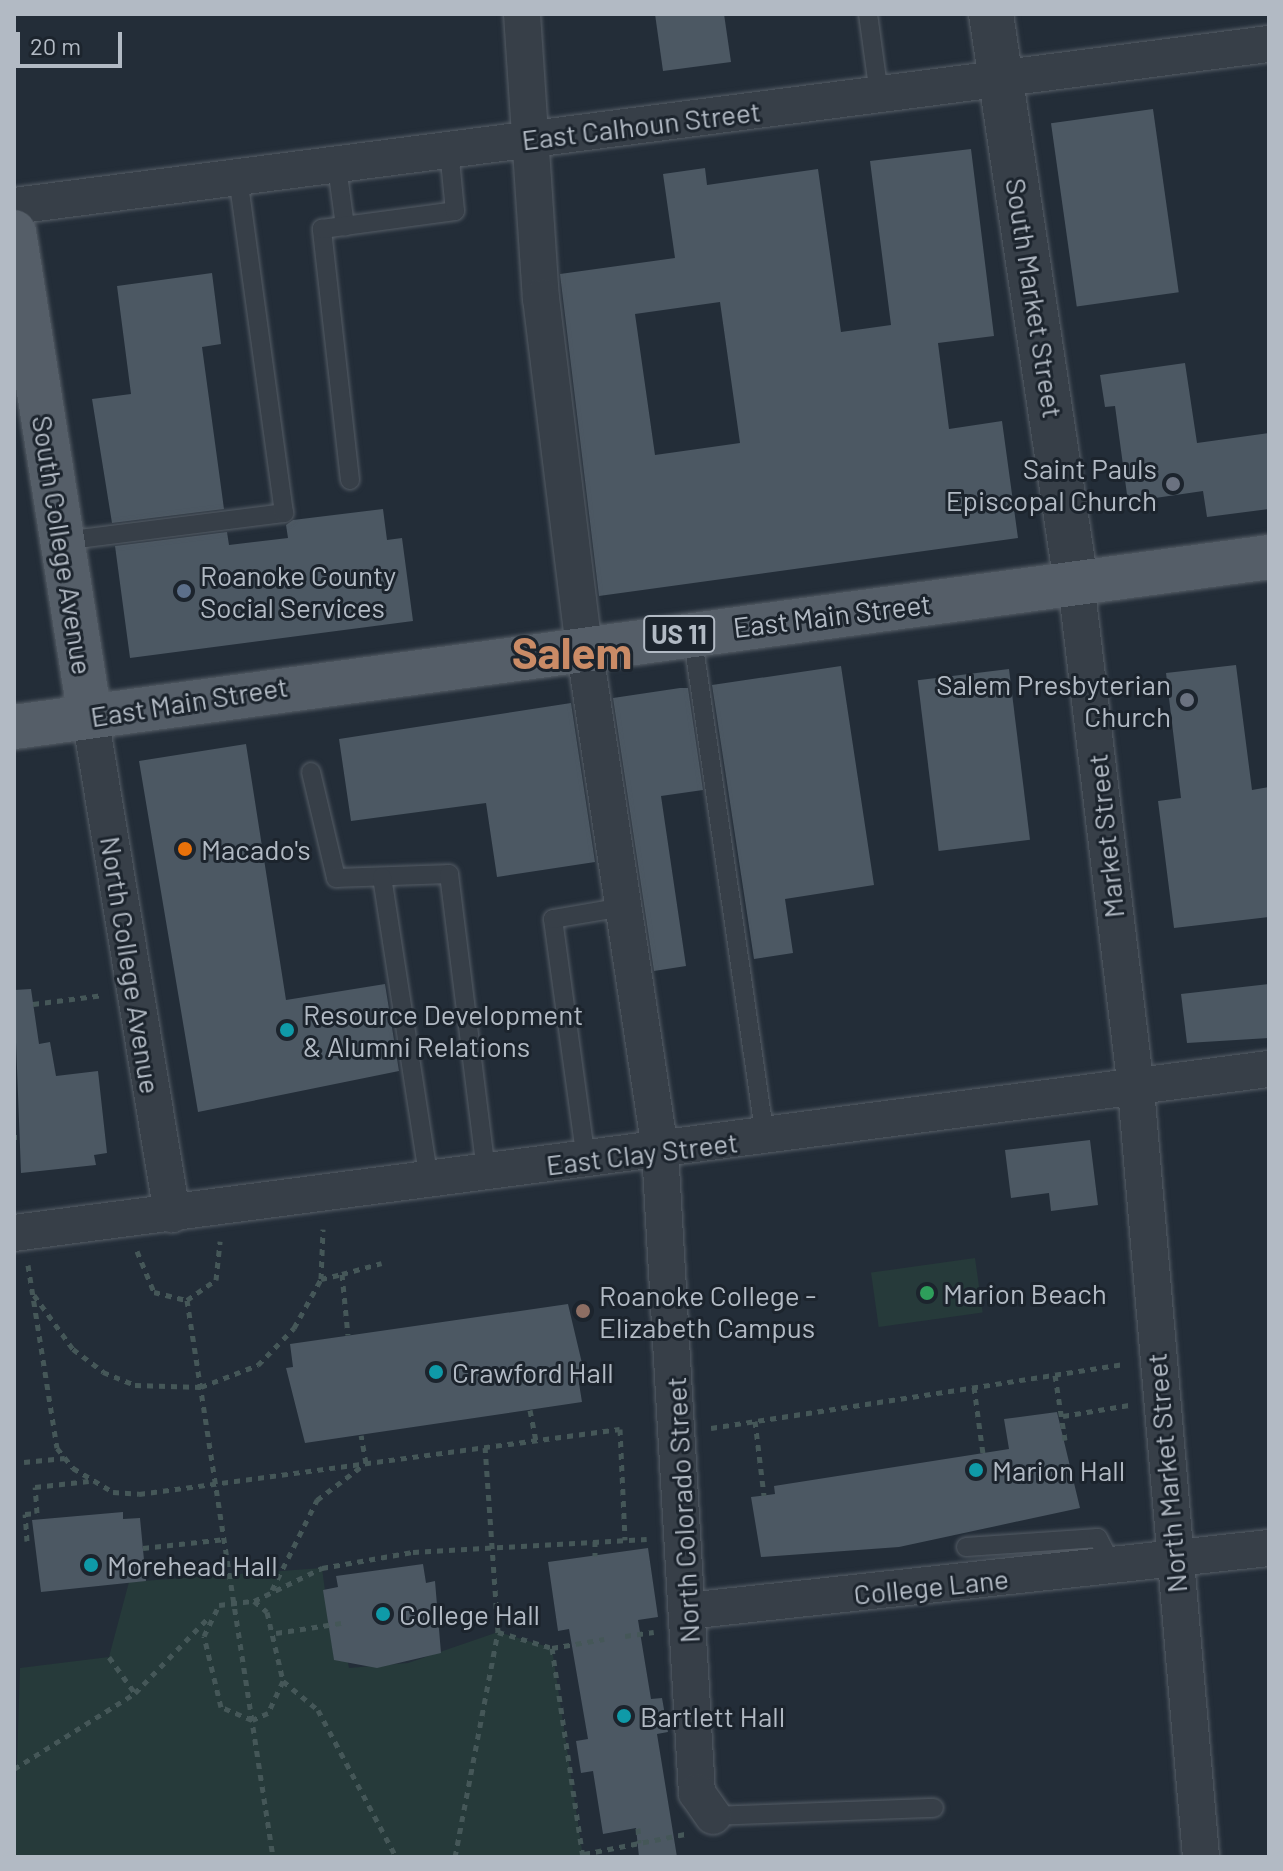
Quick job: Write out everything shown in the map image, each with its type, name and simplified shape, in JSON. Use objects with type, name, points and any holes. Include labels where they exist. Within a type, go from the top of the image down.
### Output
[{"type":"main road","name":"South College Avenue","points":[[14,232],[90,716]]},
{"type":"main road","name":"East Main Street","points":[[14,727],[584,646],[1269,557]]},
{"type":"street","name":"North Colorado Street","points":[[522,14],[541,298],[584,646],[660,1150],[685,1537],[697,1793],[713,1816]]},
{"type":"street","name":"South Market Street","points":[[991,14],[1076,583]]},
{"type":"street","name":"East Calhoun Street","points":[[14,206],[337,167],[529,139],[1269,44]]},
{"type":"street","name":"Market Street","points":[[1076,583],[1136,1089]]},
{"type":"street","name":"North College Avenue","points":[[90,716],[172,1214]]},
{"type":"street","name":"East Clay Street","points":[[21,1248],[172,1214],[1269,1069]]},
{"type":"street","name":"North Market Street","points":[[1136,1089],[1155,1359],[1201,1857]]},
{"type":"street","name":"College Lane","points":[[687,1611],[1269,1548]]},
{"type":"lane","points":[[868,14],[879,94]]},
{"type":"lane","points":[[350,480],[322,229],[455,211],[449,150]]},
{"type":"lane","points":[[337,167],[345,226]]},
{"type":"lane","points":[[63,541],[284,513],[238,177]]},
{"type":"lane","points":[[692,633],[765,1137]]},
{"type":"lane","points":[[311,772],[336,878],[449,874],[486,1172]]},
{"type":"lane","points":[[382,877],[429,1180]]},
{"type":"lane","points":[[586,1160],[553,919],[624,907]]},
{"type":"lane","points":[[966,1547],[1098,1538],[1112,1566]]},
{"type":"lane","points":[[713,1816],[934,1808]]},
{"type":"path","points":[[33,1004],[135,990]]},
{"type":"path","points":[[32,1291],[58,1331],[103,1372],[135,1385],[201,1387],[233,1379],[278,1348],[321,1279],[321,1220]]},
{"type":"path","points":[[137,1251],[154,1292],[187,1300],[216,1280],[223,1262],[219,1236]]},
{"type":"path","points":[[21,1248],[32,1291],[51,1426],[65,1458],[90,1481]]},
{"type":"path","points":[[321,1279],[382,1263]]},
{"type":"path","points":[[342,1274],[348,1335]]},
{"type":"path","points":[[187,1300],[273,1857]]},
{"type":"path","points":[[678,1433],[1155,1359]]},
{"type":"path","points":[[1055,1375],[1065,1440]]},
{"type":"path","points":[[974,1387],[983,1454]]},
{"type":"path","points":[[1063,1416],[1159,1400]]},
{"type":"path","points":[[530,1410],[536,1440]]},
{"type":"path","points":[[755,1421],[764,1495]]},
{"type":"path","points":[[27,1541],[25,1514],[37,1513],[35,1487],[90,1481],[139,1494],[620,1429],[625,1540]]},
{"type":"path","points":[[361,1435],[366,1463]]},
{"type":"path","points":[[455,1857],[498,1632],[495,1547],[485,1447]]},
{"type":"path","points":[[24,1462],[65,1458]]},
{"type":"path","points":[[271,1593],[317,1500],[366,1463]]},
{"type":"path","points":[[14,1769],[135,1693],[219,1605],[254,1601],[322,1568],[495,1547],[685,1537]]},
{"type":"path","points":[[143,1548],[226,1539]]},
{"type":"path","points":[[595,1541],[595,1556]]},
{"type":"path","points":[[209,1617],[204,1636],[213,1690],[235,1718],[252,1720],[268,1713],[283,1681],[276,1633],[254,1601]]},
{"type":"path","points":[[276,1633],[341,1623]]},
{"type":"path","points":[[498,1632],[552,1648],[604,1639]]},
{"type":"path","points":[[625,1636],[655,1632]]},
{"type":"path","points":[[552,1648],[583,1856],[661,1839]]},
{"type":"path","points":[[109,1657],[135,1693]]},
{"type":"path","points":[[283,1681],[318,1710],[396,1857]]},
{"type":"path","points":[[567,1759],[579,1757]]},
{"type":"path","points":[[638,1828],[639,1843]]},
{"type":"green space","name":"Marion Beach","points":[[975,1258],[983,1312],[879,1327],[871,1273]]},
{"type":"green space","points":[[322,1568],[334,1659],[347,1658],[349,1668],[408,1663],[498,1632],[552,1648],[583,1857],[14,1857],[20,1668],[109,1657],[129,1582]]},
{"type":"building","points":[[655,14],[724,14],[731,62],[663,71]]},
{"type":"building","points":[[1153,109],[1179,292],[1077,307],[1051,123]]},
{"type":"building","points":[[971,149],[994,336],[938,343],[949,429],[1002,421],[1018,538],[599,596],[560,274],[675,258],[663,174],[705,168],[707,185],[818,169],[841,332],[891,325],[870,161]],"holes":[[[720,302],[740,443],[655,455],[635,314]]]},
{"type":"building","points":[[212,273],[221,344],[202,347],[224,509],[112,523],[92,399],[131,394],[117,286]]},
{"type":"building","points":[[1185,363],[1197,443],[1269,433],[1269,509],[1207,517],[1203,491],[1128,502],[1115,406],[1105,407],[1100,375]]},
{"type":"building","points":[[383,509],[387,540],[402,538],[413,621],[130,658],[115,546],[227,532],[229,545],[288,538],[286,525],[293,520]]},
{"type":"building","points":[[1236,665],[1252,790],[1269,787],[1269,917],[1174,928],[1158,801],[1181,798],[1166,673]]},
{"type":"building","points":[[841,666],[874,885],[785,899],[793,953],[754,959],[712,685]]},
{"type":"building","points":[[1009,669],[1030,840],[939,851],[918,680]]},
{"type":"building","points":[[688,688],[703,790],[661,796],[686,966],[654,971],[613,698]]},
{"type":"building","points":[[571,703],[595,862],[497,877],[486,803],[351,821],[339,739]]},
{"type":"building","points":[[246,744],[286,1000],[385,984],[399,1071],[198,1112],[139,761]]},
{"type":"building","points":[[1269,984],[1269,1038],[1187,1043],[1181,994]]},
{"type":"building","points":[[31,989],[39,1044],[50,1042],[56,1076],[98,1071],[107,1153],[94,1155],[96,1165],[21,1173],[14,990]]},
{"type":"building","points":[[1090,1140],[1098,1205],[1051,1211],[1049,1193],[1011,1198],[1005,1150]]},
{"type":"building","name":"Crawford Hall","points":[[568,1304],[585,1376],[578,1377],[582,1402],[305,1443],[286,1368],[293,1367],[290,1344]]},
{"type":"building","name":"Marion Hall","points":[[1057,1412],[1080,1508],[899,1547],[761,1557],[751,1497],[775,1494],[774,1486],[1009,1449],[1004,1419]]},
{"type":"building","name":"Morehead Hall","points":[[123,1512],[123,1519],[140,1518],[146,1581],[41,1592],[32,1520]]},
{"type":"building","points":[[648,1548],[658,1617],[638,1620],[651,1699],[662,1698],[668,1732],[657,1734],[677,1857],[639,1857],[636,1828],[603,1834],[593,1771],[581,1773],[576,1741],[588,1739],[569,1629],[558,1631],[548,1562]]},
{"type":"building","name":"College Hall","points":[[423,1564],[426,1583],[435,1581],[441,1653],[377,1668],[334,1660],[323,1590],[338,1587],[336,1576]]},
{"type":"place","name":"Saint Pauls Episcopal Church","points":[[1173,484]]},
{"type":"place","name":"Roanoke County Social Services","points":[[184,591]]},
{"type":"place","name":"Salem Presbyterian Church","points":[[1187,700]]},
{"type":"place","name":"Macado's","points":[[185,849]]},
{"type":"place","name":"Resource Development & Alumni Relations","points":[[287,1030]]},
{"type":"place","name":"Marion Beach","points":[[927,1293]]},
{"type":"place","name":"Roanoke College - Elizabeth Campus","points":[[583,1311]]},
{"type":"place","name":"Crawford Hall","points":[[436,1372]]},
{"type":"place","name":"Marion Hall","points":[[976,1470]]},
{"type":"place","name":"Morehead Hall","points":[[91,1565]]},
{"type":"place","name":"College Hall","points":[[383,1614]]},
{"type":"place","name":"Bartlett Hall","points":[[624,1716]]},
{"type":"district","name":"Salem","points":[[572,652]]}]
